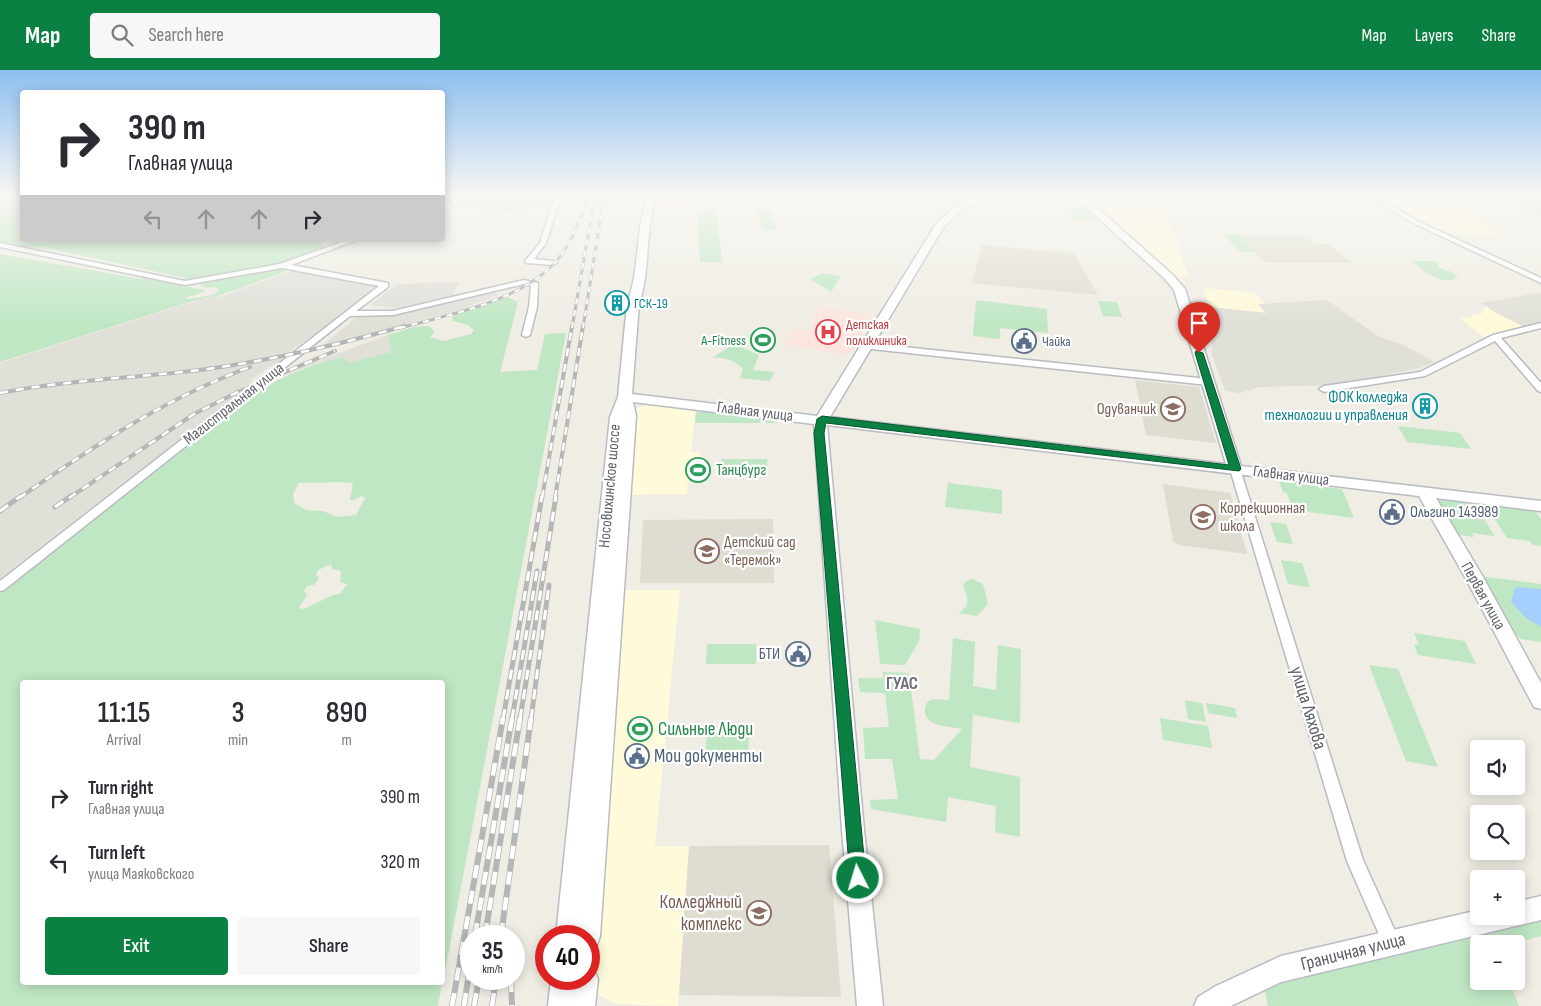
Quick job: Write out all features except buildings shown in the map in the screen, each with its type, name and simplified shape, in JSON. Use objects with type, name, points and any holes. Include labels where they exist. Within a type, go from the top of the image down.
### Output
[{"type":"street","points":[[544,240],[530,261],[553,263]]},
{"type":"street","points":[[633,304],[629,291],[635,240]]},
{"type":"street","points":[[625,397],[633,304],[638,290],[643,240]]},
{"type":"street","points":[[870,1006],[819,433],[822,419],[931,240]]},
{"type":"street","points":[[1126,240],[1176,285],[1181,294],[1236,469]]},
{"type":"street","points":[[1453,240],[1541,281]]},
{"type":"street","points":[[0,245],[185,283],[282,266],[348,242]]},
{"type":"street","name":"Магистральная улица","points":[[0,587],[385,286],[282,266]]},
{"type":"street","points":[[348,314],[393,313],[524,282],[535,285],[533,306],[526,335]]},
{"type":"street","points":[[1324,389],[1422,374],[1496,337],[1541,325]]},
{"type":"street","points":[[1496,337],[1541,389]]},
{"type":"street","points":[[865,346],[1208,382]]},
{"type":"street","name":"Главная улица","points":[[625,397],[1541,506]]},
{"type":"street","name":"Носовихинское шоссе","points":[[569,925],[617,417],[625,397]]},
{"type":"street","name":"Носовихинское шоссе","points":[[589,925],[629,416],[625,397]]},
{"type":"street","name":"улица Ляхова","points":[[1236,469],[1355,861],[1391,942]]},
{"type":"street","name":"Первая улица","points":[[1424,491],[1471,572],[1541,701]]},
{"type":"street","points":[[1525,912],[1541,908]]},
{"type":"street","name":"Граничная улица","points":[[1207,1006],[1254,979],[1281,969],[1470,924]]},
{"type":"street","points":[[561,1006],[563,990]]},
{"type":"street","points":[[582,1006],[583,990]]},
{"type":"shaded area","points":[[1130,240],[1176,240],[1188,277],[1180,278],[1185,282],[1178,282]]},
{"type":"shaded area","points":[[1243,240],[1308,240],[1319,244],[1330,244],[1351,263],[1263,262]]},
{"type":"shaded area","points":[[982,245],[1074,253],[1098,295],[972,283]]},
{"type":"shaded area","points":[[291,271],[376,286],[377,289],[289,352],[291,357],[272,365],[252,379],[251,383],[238,389],[242,391],[0,578],[0,363],[199,300],[222,296]]},
{"type":"shaded area","points":[[459,282],[452,296],[396,308],[370,305],[397,284]]},
{"type":"shaded area","points":[[1203,288],[1253,292],[1266,304],[1267,313],[1209,307]]},
{"type":"shaded area","points":[[493,290],[498,295],[459,310],[321,347],[359,315],[396,315]]},
{"type":"shaded area","points":[[1537,293],[1541,294],[1541,321],[1523,326],[1496,313],[1481,303]]},
{"type":"shaded area","points":[[1327,300],[1378,336],[1403,345],[1435,362],[1417,369],[1379,376],[1365,382],[1349,380],[1335,385],[1259,387],[1240,393],[1225,391],[1212,354],[1209,307],[1266,313],[1258,304]]},
{"type":"shaded area","name":"Детская поликлиника","points":[[820,306],[872,315],[848,356],[784,344],[796,329],[809,331],[816,321],[811,320]]},
{"type":"shaded area","points":[[1486,306],[1523,326],[1484,337],[1460,319],[1481,314]]},
{"type":"shaded area","points":[[388,335],[391,352],[349,364],[320,362],[283,376],[280,375]]},
{"type":"shaded area","name":"Одуванчик","points":[[1135,380],[1199,387],[1216,443],[1146,435]]},
{"type":"shaded area","points":[[653,403],[696,407],[691,452],[700,452],[700,458],[702,458],[701,478],[688,478],[687,494],[628,495],[636,412],[638,408]]},
{"type":"shaded area","name":"Коррекционная школа","points":[[1163,484],[1230,493],[1247,554],[1179,545],[1173,541]]},
{"type":"shaded area","name":"Детский сад «Теремок»","points":[[773,519],[774,583],[640,583],[643,520]]},
{"type":"shaded area","points":[[619,590],[680,590],[655,846],[689,846],[678,1006],[616,1004],[597,994],[594,990],[600,990],[599,925],[602,912],[604,885],[599,858]]},
{"type":"shaded area","name":"Колледжный комплекс","points":[[829,845],[841,997],[679,995],[689,846]]},
{"type":"green space","points":[[0,240],[20,240],[20,242],[321,242],[324,247],[291,260],[239,274],[185,279],[42,247],[24,248],[0,243]]},
{"type":"green space","points":[[699,240],[719,240],[722,262],[700,262]]},
{"type":"green space","points":[[1228,240],[1243,240],[1254,252],[1239,251]]},
{"type":"green space","points":[[0,254],[141,279],[146,278],[204,290],[204,292],[185,298],[187,299],[213,295],[219,290],[215,287],[206,288],[198,283],[275,269],[287,269],[283,273],[217,296],[193,301],[0,362]]},
{"type":"green space","points":[[1412,261],[1435,261],[1439,268],[1452,272],[1458,277],[1452,280],[1439,279],[1427,273]]},
{"type":"green space","points":[[823,273],[841,276],[831,292],[810,279]]},
{"type":"green space","points":[[500,298],[510,298],[518,302],[500,372],[537,370],[545,334],[566,333],[445,971],[445,680],[20,680],[20,985],[442,985],[438,1006],[0,1006],[0,592],[260,390],[290,374],[321,363],[343,357],[349,363],[391,352],[388,335],[414,327],[428,326],[435,332],[430,337],[443,341],[471,334],[474,330],[468,325],[453,321],[452,318],[456,314]],"holes":[[[299,483],[353,483],[350,500],[361,496],[365,498],[356,515],[337,517],[323,511],[306,510],[294,503],[293,494]],[[331,564],[332,569],[341,571],[340,582],[347,584],[340,594],[333,595],[304,609],[299,608],[307,595],[304,591],[307,586],[314,585],[319,578],[316,575],[318,570]]]},
{"type":"green space","points":[[976,300],[1047,309],[1048,333],[1000,328],[1000,339],[973,336]]},
{"type":"green space","points":[[1098,301],[1117,302],[1122,317],[1103,316]]},
{"type":"green space","points":[[734,344],[759,355],[753,370],[774,372],[770,381],[740,378],[743,369],[737,363],[721,358],[712,358]]},
{"type":"green space","points":[[696,412],[715,412],[775,420],[775,423],[695,423]]},
{"type":"green space","points":[[1398,426],[1460,433],[1471,449],[1407,442]]},
{"type":"green space","points":[[721,459],[767,459],[768,474],[721,475]]},
{"type":"green space","points":[[1279,481],[1342,489],[1354,518],[1293,510],[1287,493],[1283,492]]},
{"type":"green space","points":[[948,483],[1002,490],[1002,514],[945,507]]},
{"type":"green space","points":[[1434,497],[1473,502],[1495,536],[1472,533],[1474,537],[1453,534]]},
{"type":"green space","points":[[1484,503],[1534,509],[1541,519],[1541,546],[1533,545],[1530,541],[1507,538]]},
{"type":"green space","points":[[1270,522],[1286,524],[1293,544],[1277,542]]},
{"type":"green space","points":[[1281,560],[1302,563],[1310,587],[1288,584]]},
{"type":"green space","points":[[1478,576],[1541,584],[1541,642],[1521,639],[1508,627]]},
{"type":"green space","points":[[973,579],[983,584],[988,604],[977,616],[959,613],[966,607],[967,603],[963,585],[966,581]]},
{"type":"green space","points":[[875,620],[920,629],[919,641],[905,665],[880,664]]},
{"type":"green space","points":[[1414,633],[1465,641],[1476,664],[1418,655],[1414,644],[1419,645]]},
{"type":"green space","points":[[953,638],[975,642],[973,686],[996,690],[998,645],[1021,649],[1020,723],[973,715],[970,767],[1020,777],[1020,837],[995,832],[996,806],[948,797],[946,822],[871,809],[870,800],[898,799],[892,759],[865,759],[863,728],[889,727],[885,693],[860,692],[858,678],[883,678],[883,672],[909,673],[920,759],[934,760],[962,729],[932,722],[925,714],[925,706],[933,699],[949,700]]},
{"type":"green space","points":[[707,644],[756,644],[756,664],[706,664]]},
{"type":"green space","points":[[1369,665],[1398,669],[1438,767],[1406,761]]},
{"type":"green space","points":[[1185,700],[1202,703],[1206,722],[1188,719]]},
{"type":"green space","points":[[1206,703],[1235,708],[1237,718],[1208,713]]},
{"type":"green space","points":[[1160,718],[1208,726],[1212,748],[1163,740]]},
{"type":"green space","points":[[707,733],[749,734],[748,755],[705,755]]},
{"type":"green space","points":[[1541,920],[1541,936],[1525,940],[1525,935],[1478,935],[1525,925]]},
{"type":"green space","points":[[1470,937],[1470,990],[1513,990],[1519,1006],[1268,1006],[1264,986]]},
{"type":"water","points":[[1515,588],[1541,589],[1541,627],[1526,618],[1511,602]]},
{"type":"railway","points":[[400,328],[486,304],[527,285],[544,273],[559,258],[570,240]]},
{"type":"railway","points":[[572,328],[587,240]]},
{"type":"railway","points":[[583,328],[597,240]]},
{"type":"railway","points":[[0,393],[50,385],[175,373],[252,362],[303,352],[405,326]]},
{"type":"railway","points":[[542,498],[572,326]]},
{"type":"railway","points":[[555,498],[583,326]]},
{"type":"railway","points":[[69,498],[194,414],[240,391],[335,351]]},
{"type":"railway","points":[[19,498],[130,425],[188,394],[250,367]]},
{"type":"railway","points":[[0,511],[21,496]]},
{"type":"railway","points":[[55,507],[71,496]]},
{"type":"railway","points":[[503,719],[542,496]]},
{"type":"railway","points":[[520,719],[556,496]]},
{"type":"railway","points":[[512,719],[537,571]]},
{"type":"railway","points":[[531,719],[549,585]]},
{"type":"railway","points":[[452,1006],[503,718]]},
{"type":"railway","points":[[477,925],[512,718]]},
{"type":"railway","points":[[487,925],[520,718]]},
{"type":"railway","points":[[503,925],[531,718]]},
{"type":"railway","points":[[464,1006],[466,990]]},
{"type":"railway","points":[[474,1006],[477,990]]},
{"type":"railway","points":[[492,1006],[494,990]]},
{"type":"railway","points":[[511,990],[512,1006]]},
{"type":"place","name":"ГСК-19","points":[[617,303]]},
{"type":"place","name":"Детская поликлиника","points":[[828,332]]},
{"type":"place","name":"A-Fitness","points":[[763,340]]},
{"type":"place","name":"Чайка","points":[[1024,341]]},
{"type":"place","name":"ФОК колледжа технологии и управления","points":[[1425,406]]},
{"type":"place","name":"Одуванчик","points":[[1173,409]]},
{"type":"place","name":"Танцбург","points":[[698,470]]},
{"type":"place","name":"Ольгино 143989","points":[[1392,512]]},
{"type":"place","name":"Коррекционная школа","points":[[1203,517]]},
{"type":"place","name":"Детский сад «Теремок»","points":[[707,551]]},
{"type":"place","name":"БТИ","points":[[798,654]]},
{"type":"place","name":"Сильные Люди","points":[[640,729]]},
{"type":"place","name":"Мои документы","points":[[637,756]]},
{"type":"place","name":"Колледжный комплекс","points":[[759,913]]},
{"type":"district","name":"ГУАС","points":[[902,683]]},
{"type":"route","points":[[858,878],[819,433],[822,419],[1236,469],[1199,353]]}]
